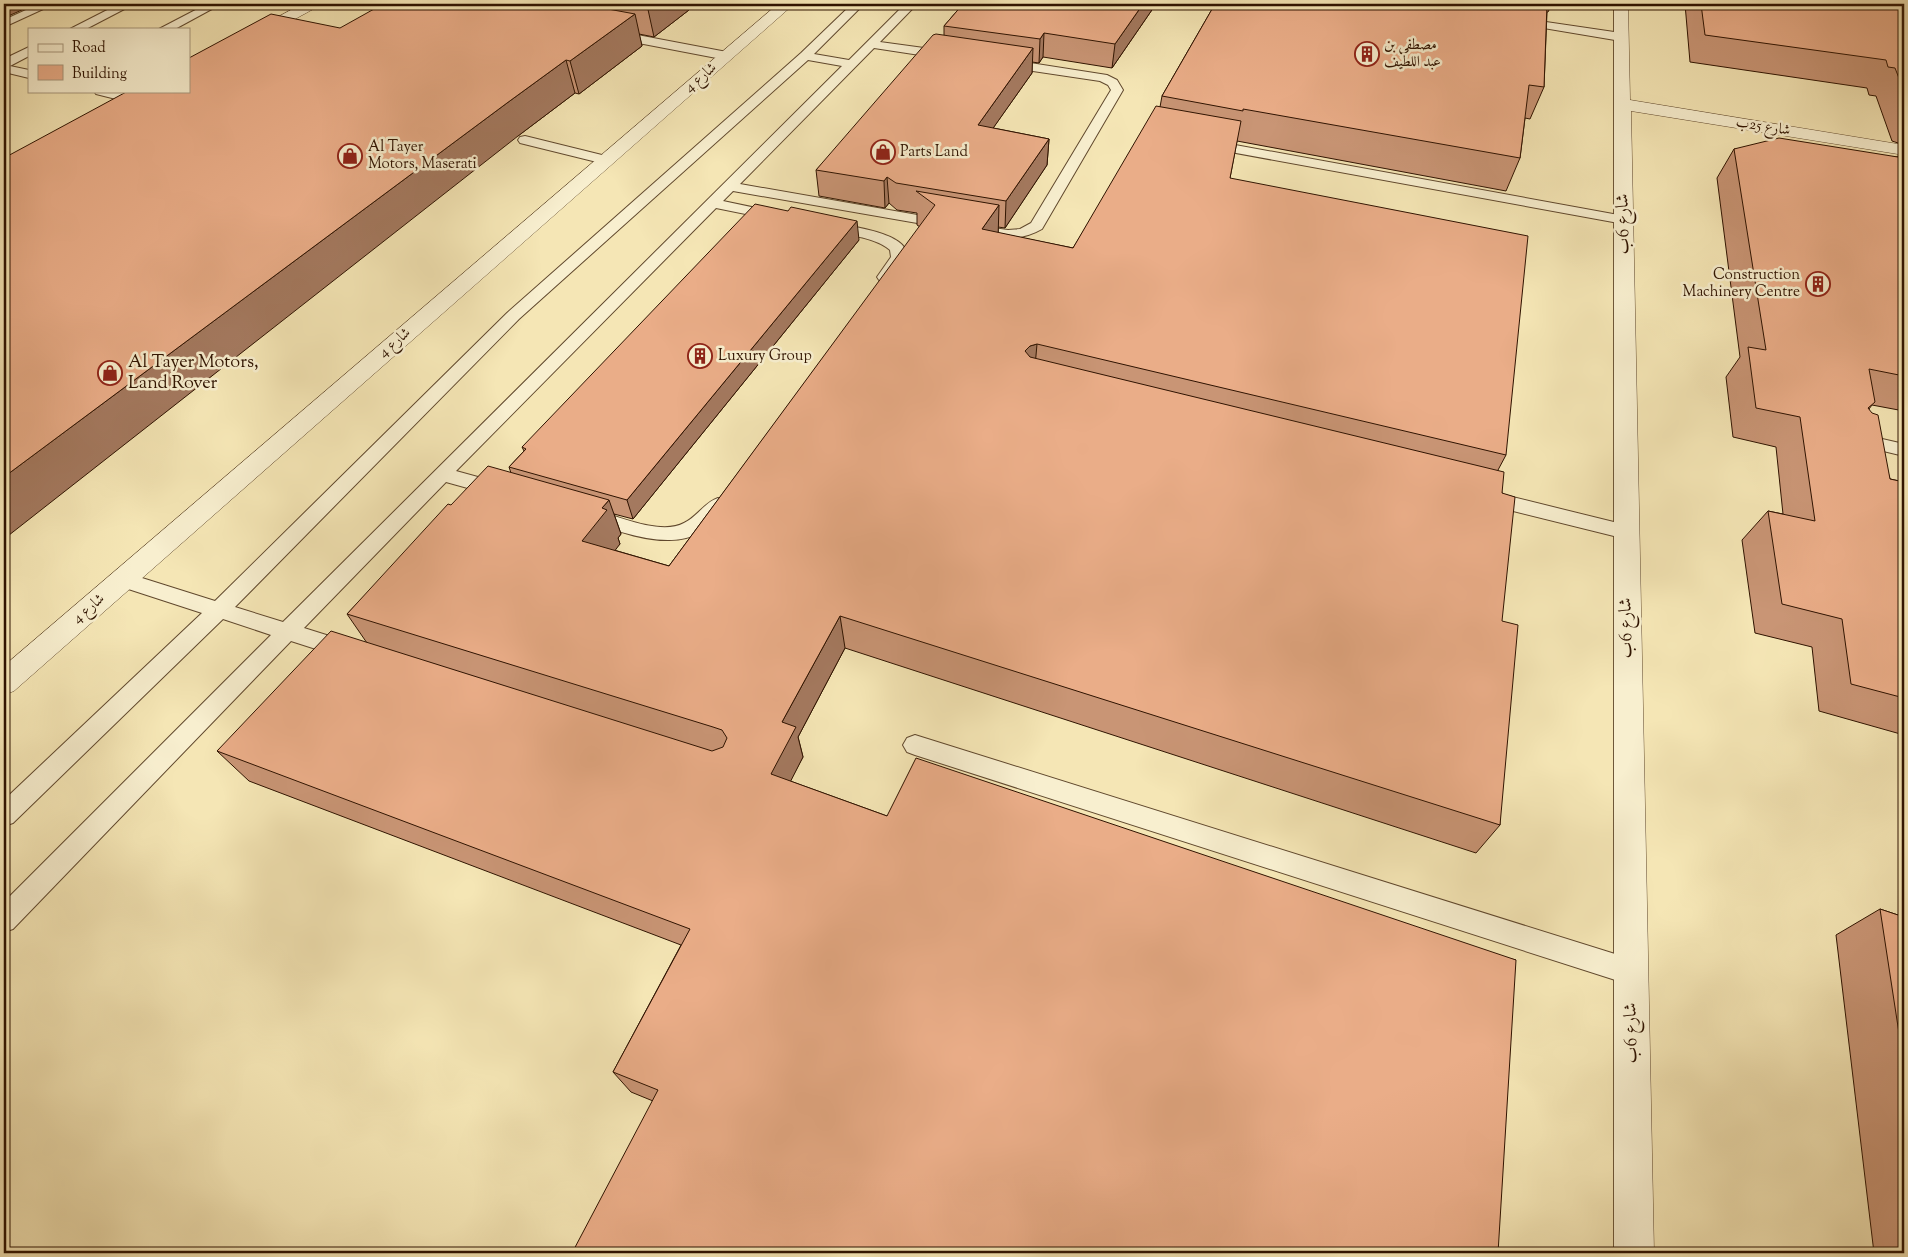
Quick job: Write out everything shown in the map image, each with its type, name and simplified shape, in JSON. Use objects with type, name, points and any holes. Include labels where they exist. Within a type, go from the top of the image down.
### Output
[{"type":"street","points":[[190,70],[312,4]]},
{"type":"street","name":"شارع 4","points":[[4,683],[786,4]]},
{"type":"street","name":"شارع 6ب","points":[[1621,4],[1634,1253]]},
{"type":"street","points":[[111,114],[150,92]]},
{"type":"street","name":"شارع 25ب","points":[[1621,104],[1904,150]]},
{"type":"lane","points":[[4,24],[48,4]]},
{"type":"lane","points":[[78,28],[128,4]]},
{"type":"lane","points":[[167,28],[215,4]]},
{"type":"lane","points":[[4,815],[219,610],[513,316],[804,56],[858,4]]},
{"type":"lane","points":[[4,920],[442,474],[911,4]]},
{"type":"lane","points":[[1508,20],[1621,36]]},
{"type":"lane","points":[[602,32],[727,56]]},
{"type":"lane","points":[[872,44],[959,57]]},
{"type":"lane","points":[[4,64],[28,52]]},
{"type":"lane","points":[[804,56],[852,64]]},
{"type":"lane","points":[[729,186],[1012,235],[1031,230],[1037,226],[1117,90],[1113,83],[1103,78],[988,61]]},
{"type":"lane","points":[[4,68],[28,74]]},
{"type":"lane","points":[[104,92],[136,100]]},
{"type":"lane","points":[[525,140],[605,160]]},
{"type":"lane","points":[[1193,141],[1624,220]]},
{"type":"lane","points":[[711,203],[787,219]]},
{"type":"lane","points":[[815,224],[881,238],[897,246],[900,252],[898,259],[875,290]]},
{"type":"lane","points":[[1853,438],[1904,450]]},
{"type":"lane","points":[[442,474],[514,494]]},
{"type":"lane","points":[[572,510],[658,535],[673,535],[689,532],[707,520],[730,489]]},
{"type":"lane","points":[[1475,495],[1626,532]]},
{"type":"lane","points":[[123,580],[365,656]]},
{"type":"lane","points":[[915,745],[1631,972]]},
{"type":"building","name":"Al Tayer Motors, Land Rover","points":[[383,4],[581,4],[635,14],[570,61],[566,60],[507,103],[4,477],[4,158],[126,92],[190,92],[190,57],[271,14],[340,28]]},
{"type":"building","points":[[963,4],[1143,4],[1115,44],[1044,33],[1040,39],[944,26]]},
{"type":"building","points":[[1215,4],[1547,4],[1544,87],[1529,85],[1520,158],[1162,96]]},
{"type":"building","points":[[1701,4],[1904,4],[1904,91],[1895,68],[1888,67],[1886,60],[1705,35]]},
{"type":"building","points":[[933,35],[1033,48],[978,125],[1049,139],[1006,201],[896,183],[887,177],[884,181],[816,170]]},
{"type":"building","points":[[1156,106],[1241,121],[1230,178],[1528,236],[1506,455],[1037,344],[1030,346],[1025,351],[1030,357],[1504,472],[1502,493],[1515,497],[1502,621],[1518,625],[1500,825],[840,616],[782,722],[796,727],[771,774],[887,816],[916,758],[1516,960],[1498,1253],[572,1253],[658,1090],[613,1072],[690,929],[217,751],[331,631],[712,751],[723,747],[727,738],[722,730],[347,614],[448,504],[451,505],[488,466],[609,500],[602,508],[607,510],[582,541],[669,566],[935,205],[916,191],[999,205],[982,229],[1073,248]]},
{"type":"building","points":[[1779,138],[1904,158],[1904,376],[1869,369],[1875,402],[1868,408],[1872,413],[1878,415],[1890,479],[1904,482],[1904,698],[1851,684],[1842,619],[1782,604],[1768,511],[1815,521],[1800,417],[1756,408],[1748,347],[1766,350],[1734,149]]},
{"type":"building","name":"Luxury Group","points":[[755,204],[788,211],[791,207],[857,221],[627,500],[509,467],[526,449],[522,447]]},
{"type":"building","points":[[1880,909],[1904,917],[1904,1066]]},
{"type":"place","name":"مصطفي بن عبد اللطيف","points":[[1367,54]]},
{"type":"place","name":"Parts Land","points":[[883,152]]},
{"type":"place","name":"Al Tayer Motors, Maserati","points":[[350,156]]},
{"type":"place","name":"Construction Machinery Centre","points":[[1818,284]]},
{"type":"place","name":"Luxury Group","points":[[700,356]]},
{"type":"place","name":"Al Tayer Motors, Land Rover","points":[[110,373]]}]
